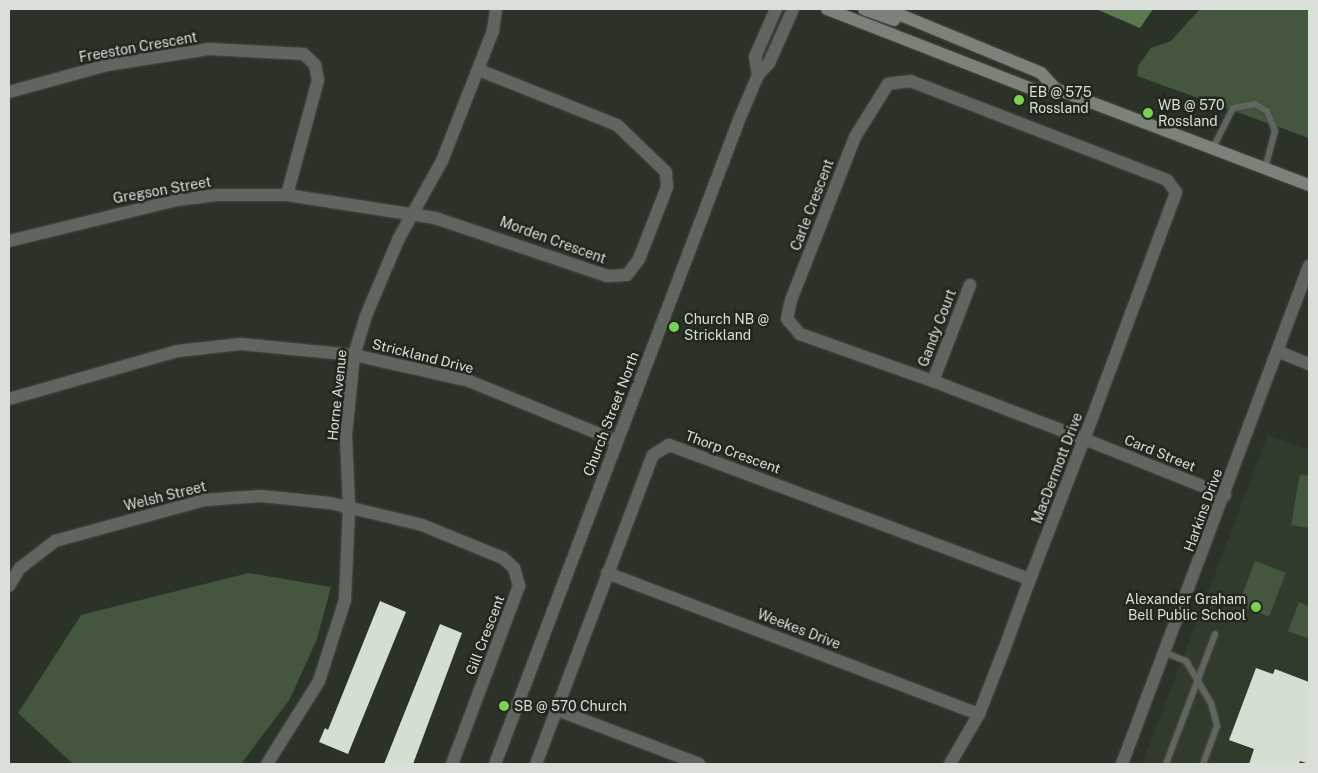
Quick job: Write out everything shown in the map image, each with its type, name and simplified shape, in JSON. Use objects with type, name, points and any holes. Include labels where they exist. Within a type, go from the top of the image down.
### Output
[{"type":"main road","points":[[827,9],[1035,90],[1056,89],[1309,185]]},
{"type":"main road","points":[[864,9],[1027,72],[1041,73]]},
{"type":"main road","points":[[886,9],[1041,73],[1056,89]]},
{"type":"street","name":"Horne Avenue","points":[[267,764],[319,681],[342,609],[349,564],[346,435],[354,354],[384,269],[442,161],[493,31],[496,9]]},
{"type":"street","name":"Church Street North","points":[[758,75],[755,57],[776,9]]},
{"type":"street","name":"Church Street North","points":[[496,764],[617,441],[758,75],[769,62],[793,9]]},
{"type":"street","name":"Freeston Crescent","points":[[9,92],[107,65],[208,49],[304,54],[316,65],[318,80],[287,195]]},
{"type":"street","name":"Morden Crescent","points":[[413,214],[487,232],[607,276],[627,275],[639,260],[667,187],[666,172],[617,125],[479,70]]},
{"type":"street","name":"Carle Crescent","points":[[1084,439],[800,334],[787,319],[842,168],[872,107],[888,84],[911,81],[1167,180]]},
{"type":"street","name":"MacDermott Drive","points":[[950,764],[979,714],[1176,192],[1167,180]]},
{"type":"street","name":"Gregson Street","points":[[9,241],[177,200],[217,195],[287,195],[413,214]]},
{"type":"street","name":"Harkins Drive","points":[[1122,764],[1279,352],[1309,266]]},
{"type":"street","name":"Gandy Court","points":[[933,382],[970,285]]},
{"type":"street","name":"Strickland Drive","points":[[9,399],[178,351],[241,344],[354,354],[468,381],[617,441]]},
{"type":"street","points":[[1279,352],[1309,364]]},
{"type":"street","name":"Card Street","points":[[1084,439],[1225,495]]},
{"type":"street","name":"Thorp Crescent","points":[[536,764],[653,455],[669,445],[1030,579]]},
{"type":"street","name":"Welsh Street","points":[[9,586],[20,568],[56,541],[205,500],[261,496],[349,508]]},
{"type":"street","name":"Gill Crescent","points":[[349,508],[422,525],[503,558],[514,568],[519,586],[452,764]]},
{"type":"street","name":"Weekes Drive","points":[[608,573],[979,714]]},
{"type":"street","points":[[557,710],[700,764]]},
{"type":"lane","points":[[1213,148],[1233,108],[1255,104],[1267,111],[1275,131],[1265,168]]},
{"type":"lane","points":[[1166,764],[1216,634]]},
{"type":"lane","points":[[1166,652],[1186,661],[1211,703],[1217,726],[1203,764]]},
{"type":"shaded area","points":[[1096,9],[1153,9],[1140,28]]},
{"type":"shaded area","points":[[1200,9],[1309,9],[1309,138],[1137,76],[1138,66],[1151,48],[1171,41]]},
{"type":"shaded area","name":"Alexander Graham Bell Public School","points":[[1268,435],[1309,450],[1309,764],[1142,764]]},
{"type":"shaded area","points":[[1300,474],[1309,476],[1309,528],[1291,525]]},
{"type":"shaded area","points":[[1255,561],[1286,573],[1269,617],[1238,605]]},
{"type":"shaded area","points":[[249,573],[331,587],[317,639],[290,699],[241,764],[73,764],[18,713],[81,615]]},
{"type":"shaded area","points":[[1299,602],[1309,606],[1309,639],[1288,631]]},
{"type":"building","points":[[380,601],[406,612],[348,754],[319,742],[325,728],[328,730]]},
{"type":"building","points":[[440,624],[462,633],[413,764],[384,764]]},
{"type":"building","points":[[1256,668],[1273,674],[1275,669],[1309,682],[1309,764],[1300,761],[1299,764],[1249,764],[1254,749],[1229,740]]},
{"type":"place","name":"EB @ 575 Rossland","points":[[1019,100]]},
{"type":"place","name":"WB @ 570 Rossland","points":[[1148,113]]},
{"type":"place","name":"Church NB @ Strickland","points":[[674,327]]},
{"type":"place","name":"Alexander Graham Bell Public School","points":[[1256,607]]},
{"type":"place","name":"SB @ 570 Church","points":[[504,706]]}]
